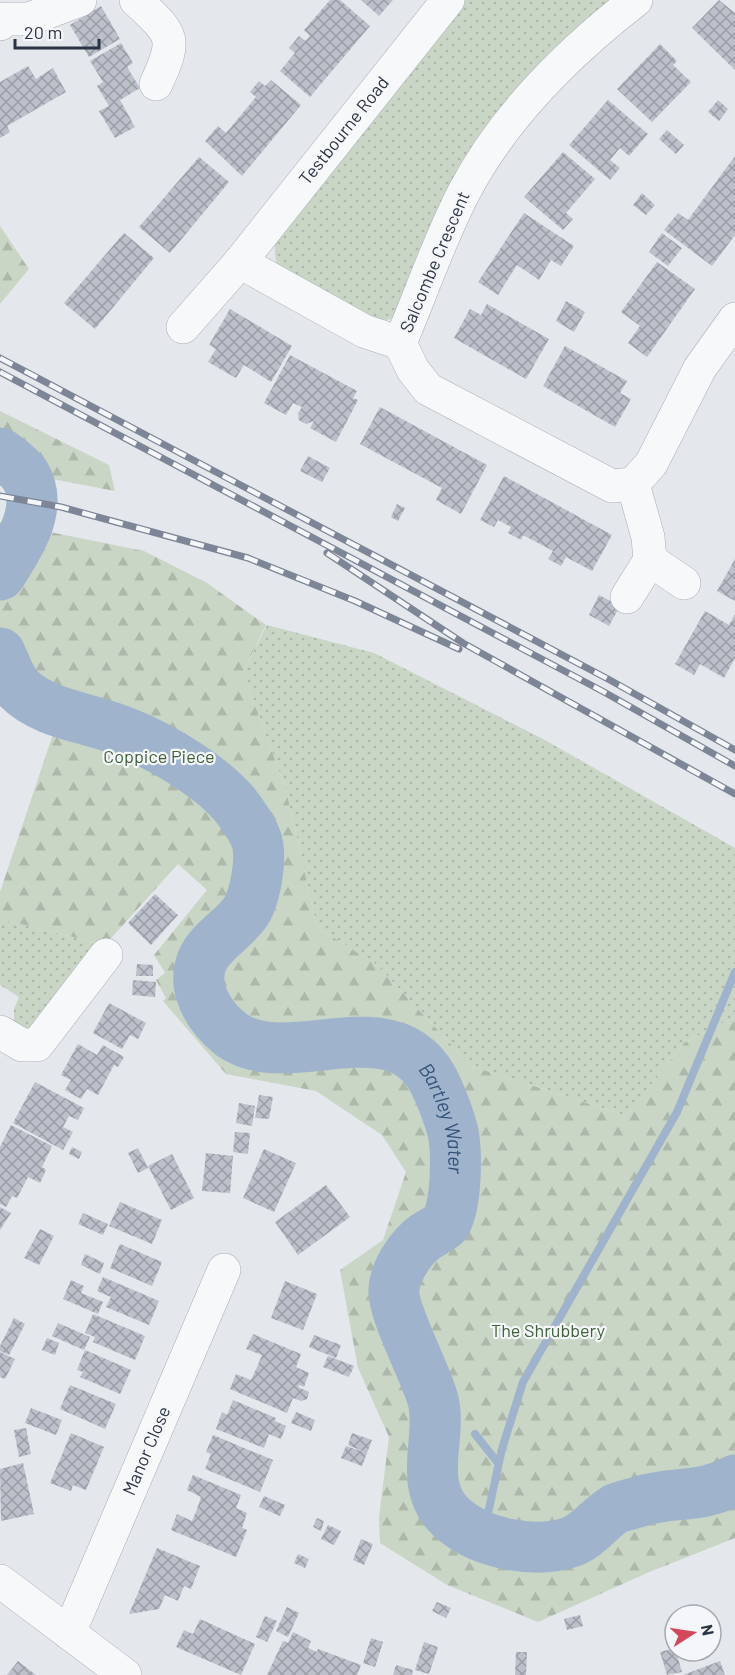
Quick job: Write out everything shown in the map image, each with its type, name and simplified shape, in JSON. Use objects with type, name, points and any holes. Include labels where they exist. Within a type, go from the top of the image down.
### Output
[{"type":"street","points":[[1,20],[29,19],[80,0]]},
{"type":"street","points":[[136,0],[162,24],[171,44],[170,54],[156,84]]},
{"type":"street","name":"Testbourne Road","points":[[183,327],[240,262],[448,0]]},
{"type":"street","name":"Salcombe Crescent","points":[[633,484],[612,486],[428,388],[413,370],[400,343],[464,192],[501,135],[534,94],[599,29],[636,0]]},
{"type":"street","points":[[240,262],[364,331],[400,343]]},
{"type":"street","points":[[627,597],[650,560],[648,537],[633,484],[651,464],[700,368],[735,319]]},
{"type":"street","points":[[650,560],[684,583]]},
{"type":"street","points":[[0,1032],[22,1045],[37,1045],[106,955]]},
{"type":"street","name":"Manor Close","points":[[69,1633],[224,1270]]},
{"type":"street","points":[[0,1581],[125,1675]]},
{"type":"green space","points":[[464,0],[619,0],[586,25],[395,318],[377,322],[280,269],[276,262],[274,240],[414,57]]},
{"type":"green space","points":[[0,226],[29,269],[0,304]]},
{"type":"green space","points":[[0,411],[109,465],[115,491],[0,469]]},
{"type":"green space","name":"The Shrubbery","points":[[0,522],[144,551],[207,583],[266,625],[243,672],[286,790],[317,927],[377,965],[471,1066],[627,1116],[684,1043],[735,1017],[735,1538],[647,1573],[538,1622],[447,1585],[380,1543],[379,1517],[389,1437],[358,1368],[340,1270],[383,1240],[406,1172],[382,1135],[316,1091],[226,1074],[163,1001],[166,998],[156,980],[165,973],[154,955],[207,890],[178,864],[105,945],[0,919],[0,892],[54,731],[0,693]]},
{"type":"green space","points":[[267,625],[374,653],[543,739],[735,848],[735,1017],[684,1043],[627,1116],[471,1066],[377,965],[317,927],[286,790],[243,672]]},
{"type":"green space","points":[[0,919],[105,945],[36,1033],[14,1024],[14,1009],[19,997],[0,985]]},
{"type":"building","points":[[330,0],[340,0],[370,26],[310,97],[280,71],[295,53],[289,48],[299,36],[305,41],[310,36],[304,30]]},
{"type":"building","points":[[361,0],[393,0],[379,16]]},
{"type":"building","points":[[719,0],[735,13],[735,70],[692,28]]},
{"type":"building","points":[[101,6],[120,39],[89,57],[70,25]]},
{"type":"building","points":[[121,43],[133,63],[127,67],[140,88],[120,100],[135,127],[115,138],[99,111],[109,106],[97,86],[103,82],[90,61]]},
{"type":"building","points":[[660,44],[677,61],[673,65],[691,82],[652,122],[617,89]]},
{"type":"building","points":[[28,66],[36,79],[53,68],[66,92],[7,126],[10,132],[0,138],[0,82]]},
{"type":"building","points":[[271,80],[301,105],[242,176],[205,141],[218,126],[226,133],[256,97],[250,92],[259,81],[265,86]]},
{"type":"building","points":[[608,100],[648,134],[629,156],[620,148],[610,160],[620,168],[610,180],[569,145]]},
{"type":"building","points":[[718,100],[728,109],[719,121],[708,112]]},
{"type":"building","points":[[667,130],[684,145],[676,154],[659,139]]},
{"type":"building","points":[[563,152],[595,179],[566,213],[573,219],[563,230],[524,197]]},
{"type":"building","points":[[735,156],[735,235],[712,266],[664,230],[678,213],[688,220]]},
{"type":"building","points":[[199,157],[229,182],[170,253],[139,227]]},
{"type":"building","points":[[642,193],[655,205],[646,215],[633,205]]},
{"type":"building","points":[[524,213],[574,246],[561,266],[551,260],[539,280],[517,265],[498,295],[478,282]]},
{"type":"building","points":[[124,233],[154,258],[95,329],[64,303]]},
{"type":"building","points":[[662,233],[682,248],[668,266],[649,252]]},
{"type":"building","points":[[657,262],[695,289],[647,357],[628,343],[640,326],[621,312]]},
{"type":"building","points":[[566,301],[585,312],[574,332],[556,321]]},
{"type":"building","points":[[487,304],[549,339],[526,379],[454,338],[470,309],[481,315]]},
{"type":"building","points":[[230,309],[292,346],[271,382],[244,365],[236,378],[208,362],[216,349],[209,345]]},
{"type":"building","points":[[565,346],[627,381],[620,393],[631,399],[615,427],[543,386]]},
{"type":"building","points":[[290,355],[357,391],[353,398],[358,400],[336,442],[310,428],[314,421],[306,424],[299,420],[298,413],[302,407],[293,403],[286,415],[264,403]]},
{"type":"building","points":[[380,407],[487,465],[461,514],[436,500],[442,488],[360,444]]},
{"type":"building","points":[[308,456],[330,468],[322,482],[300,471]]},
{"type":"building","points":[[504,476],[612,535],[592,571],[566,557],[561,566],[548,559],[553,551],[523,535],[521,540],[508,533],[511,527],[498,520],[494,527],[480,520]]},
{"type":"building","points":[[397,504],[405,508],[398,521],[391,517]]},
{"type":"building","points":[[735,559],[735,601],[717,591]]},
{"type":"building","points":[[599,595],[620,606],[609,626],[589,615]]},
{"type":"building","points":[[705,611],[729,625],[735,614],[735,658],[724,678],[700,664],[694,675],[675,664]]},
{"type":"building","points":[[155,894],[178,915],[151,945],[128,923]]},
{"type":"building","points":[[137,964],[153,965],[153,976],[136,976]]},
{"type":"building","points":[[133,980],[156,982],[155,997],[132,995]]},
{"type":"building","points":[[109,1003],[146,1023],[138,1039],[130,1035],[122,1049],[93,1033]]},
{"type":"building","points":[[78,1044],[97,1055],[103,1045],[124,1057],[118,1067],[114,1065],[98,1095],[87,1089],[81,1099],[65,1090],[71,1080],[61,1075]]},
{"type":"building","points":[[35,1082],[84,1108],[78,1120],[69,1116],[63,1127],[73,1132],[63,1150],[13,1123]]},
{"type":"building","points":[[259,1095],[273,1097],[269,1119],[255,1118]]},
{"type":"building","points":[[239,1103],[255,1106],[252,1126],[236,1123]]},
{"type":"building","points":[[11,1125],[52,1146],[42,1167],[46,1170],[40,1183],[28,1177],[17,1198],[12,1196],[6,1207],[0,1204],[0,1147]]},
{"type":"building","points":[[235,1132],[250,1133],[248,1154],[233,1152]]},
{"type":"building","points":[[72,1147],[82,1152],[79,1159],[69,1154]]},
{"type":"building","points":[[138,1148],[148,1168],[138,1173],[128,1153]]},
{"type":"building","points":[[264,1149],[296,1163],[274,1212],[243,1198]]},
{"type":"building","points":[[206,1153],[233,1156],[230,1193],[202,1191]]},
{"type":"building","points":[[172,1154],[194,1198],[171,1210],[148,1166]]},
{"type":"building","points":[[326,1185],[350,1217],[298,1255],[275,1222]]},
{"type":"building","points":[[120,1202],[162,1220],[152,1244],[109,1226]]},
{"type":"building","points":[[0,1207],[11,1213],[0,1230]]},
{"type":"building","points":[[83,1213],[108,1224],[103,1235],[78,1224]]},
{"type":"building","points":[[40,1229],[54,1236],[39,1265],[24,1258]]},
{"type":"building","points":[[120,1244],[162,1262],[152,1286],[110,1268]]},
{"type":"building","points":[[85,1254],[104,1263],[100,1274],[81,1265]]},
{"type":"building","points":[[103,1277],[159,1301],[149,1325],[106,1307],[111,1297],[97,1291]]},
{"type":"building","points":[[71,1280],[84,1286],[81,1293],[103,1302],[98,1314],[63,1299]]},
{"type":"building","points":[[285,1281],[317,1294],[303,1330],[271,1318]]},
{"type":"building","points":[[93,1314],[145,1336],[135,1360],[93,1342],[95,1337],[85,1333]]},
{"type":"building","points":[[14,1318],[25,1324],[9,1355],[0,1351],[0,1346]]},
{"type":"building","points":[[58,1323],[90,1337],[84,1350],[52,1336]]},
{"type":"building","points":[[253,1334],[301,1354],[296,1367],[309,1373],[304,1387],[299,1385],[298,1387],[309,1392],[307,1399],[301,1401],[293,1398],[287,1413],[230,1389],[236,1374],[251,1380],[257,1367],[262,1355],[246,1349]]},
{"type":"building","points":[[314,1335],[341,1345],[336,1358],[309,1347]]},
{"type":"building","points":[[47,1338],[59,1343],[55,1355],[42,1350]]},
{"type":"building","points":[[85,1350],[131,1370],[120,1394],[80,1377],[83,1372],[77,1370]]},
{"type":"building","points":[[0,1352],[15,1359],[5,1379],[0,1377]]},
{"type":"building","points":[[328,1356],[354,1366],[349,1377],[323,1367]]},
{"type":"building","points":[[70,1385],[116,1404],[105,1429],[60,1409]]},
{"type":"building","points":[[233,1400],[276,1418],[275,1421],[286,1426],[281,1439],[269,1434],[264,1448],[216,1429],[222,1412],[227,1415]]},
{"type":"building","points":[[31,1408],[62,1420],[56,1435],[25,1423]]},
{"type":"building","points":[[296,1412],[315,1420],[311,1431],[291,1423]]},
{"type":"building","points":[[26,1428],[31,1454],[19,1457],[14,1430]]},
{"type":"building","points":[[71,1433],[104,1447],[86,1490],[73,1485],[71,1491],[50,1483]]},
{"type":"building","points":[[352,1433],[372,1440],[367,1453],[348,1445]]},
{"type":"building","points":[[213,1435],[273,1460],[260,1492],[205,1469],[211,1454],[206,1452]]},
{"type":"building","points":[[346,1446],[367,1453],[362,1466],[341,1458]]},
{"type":"building","points":[[23,1463],[34,1514],[1,1521],[0,1469]]},
{"type":"building","points":[[193,1475],[241,1495],[236,1508],[247,1513],[242,1528],[247,1530],[236,1557],[171,1530],[177,1514],[192,1521],[197,1509],[201,1497],[187,1490]]},
{"type":"building","points":[[264,1496],[285,1505],[280,1516],[259,1507]]},
{"type":"building","points":[[317,1518],[324,1521],[321,1531],[313,1527]]},
{"type":"building","points":[[328,1525],[341,1531],[334,1545],[321,1539]]},
{"type":"building","points":[[361,1539],[373,1544],[364,1565],[353,1560]]},
{"type":"building","points":[[157,1548],[200,1566],[191,1589],[184,1586],[178,1601],[165,1595],[159,1609],[129,1614]]},
{"type":"building","points":[[298,1554],[309,1559],[305,1568],[294,1563]]},
{"type":"building","points":[[437,1602],[451,1608],[446,1618],[432,1611]]},
{"type":"building","points":[[287,1607],[299,1613],[288,1637],[276,1631]]},
{"type":"building","points":[[580,1615],[583,1626],[567,1630],[564,1619]]},
{"type":"building","points":[[265,1616],[277,1621],[267,1642],[256,1637]]},
{"type":"building","points":[[200,1619],[255,1644],[241,1675],[176,1647],[184,1630],[193,1634]]},
{"type":"building","points":[[293,1632],[311,1641],[308,1648],[317,1652],[318,1649],[361,1665],[357,1675],[267,1675],[283,1641],[288,1643]]},
{"type":"building","points":[[371,1638],[383,1642],[375,1667],[363,1663]]},
{"type":"building","points":[[424,1642],[438,1647],[429,1674],[415,1670]]},
{"type":"building","points":[[516,1652],[527,1652],[526,1675],[515,1675]]},
{"type":"building","points":[[18,1661],[36,1675],[7,1675]]},
{"type":"building","points":[[663,1663],[679,1663],[682,1672],[667,1675]]},
{"type":"building","points":[[715,1663],[721,1663],[725,1675],[683,1675]]},
{"type":"building","points":[[396,1665],[413,1670],[412,1675],[393,1675]]},
{"type":"waterway","name":"Bartley Water","points":[[0,453],[25,475],[32,501],[27,527],[0,575]]},
{"type":"waterway","name":"Bartley Water","points":[[0,653],[15,684],[28,697],[66,714],[119,730],[171,755],[222,791],[235,805],[251,829],[256,839],[259,856],[252,899],[244,914],[205,954],[199,972],[199,982],[205,1002],[224,1028],[232,1035],[256,1045],[283,1048],[371,1042],[397,1048],[419,1062],[437,1088],[453,1132],[455,1179],[452,1205],[445,1224],[420,1241],[409,1253],[397,1275],[394,1289],[398,1312],[433,1400],[435,1492],[442,1506],[453,1519],[478,1535],[493,1540],[525,1547],[556,1545],[577,1539],[620,1507],[651,1498],[697,1493],[735,1480]]},
{"type":"waterway","points":[[483,1536],[502,1449],[523,1382],[677,1112],[735,972]]},
{"type":"waterway","points":[[475,1434],[498,1463]]},
{"type":"railway","points":[[0,358],[608,679],[735,750]]},
{"type":"railway","points":[[0,372],[604,692],[735,766]]},
{"type":"railway","points":[[0,496],[61,507],[248,558],[355,601],[459,649]]},
{"type":"railway","points":[[327,553],[463,643],[735,794]]},
{"type":"park label","name":"Coppice Piece","points":[[159,757]]}]
